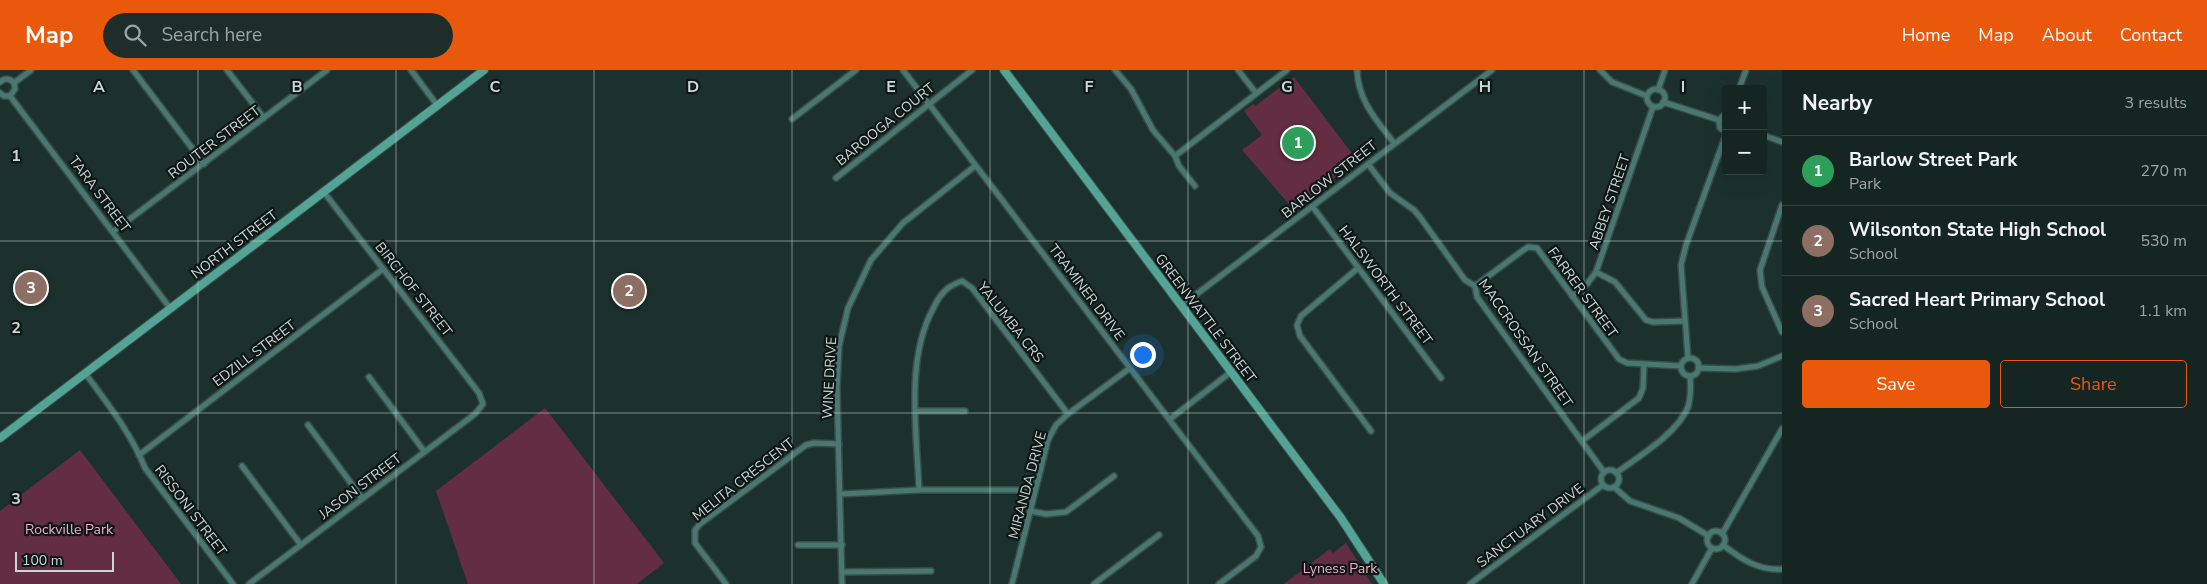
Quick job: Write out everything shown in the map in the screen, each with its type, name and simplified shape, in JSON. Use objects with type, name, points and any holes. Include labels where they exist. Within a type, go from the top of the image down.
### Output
[{"type":"main road","name":"NORTH STREET","points":[[0,438],[484,70]]},
{"type":"main road","name":"GREENWATTLE STREET","points":[[1004,70],[1341,518],[1384,584]]},
{"type":"street","points":[[14,83],[32,70]]},
{"type":"street","points":[[133,70],[204,164]]},
{"type":"street","points":[[227,70],[264,118]]},
{"type":"street","name":"ROUTER STREET","points":[[114,231],[264,118],[320,72],[327,70]]},
{"type":"street","points":[[411,70],[437,105]]},
{"type":"street","points":[[792,119],[856,70]]},
{"type":"street","name":"TRAMINER DRIVE","points":[[904,70],[975,166],[1170,418],[1258,536],[1261,547],[1256,556],[1219,584]]},
{"type":"street","name":"BAROOGA COURT","points":[[836,178],[972,70]]},
{"type":"street","points":[[1115,70],[1131,89],[1153,130],[1175,156],[1179,166],[1195,186]]},
{"type":"street","points":[[1238,70],[1256,94]]},
{"type":"street","points":[[1175,156],[1287,70]]},
{"type":"street","points":[[1357,70],[1357,82],[1364,101],[1394,143]]},
{"type":"street","name":"BARLOW STREET","points":[[1181,306],[1492,70]]},
{"type":"street","points":[[1600,70],[1612,82],[1647,96]]},
{"type":"street","points":[[1658,90],[1665,70]]},
{"type":"street","points":[[1740,85],[1746,70]]},
{"type":"street","points":[[0,81],[7,79],[14,83]]},
{"type":"street","points":[[0,93],[4,96],[10,96],[15,89],[14,83]]},
{"type":"street","points":[[1647,96],[1653,90],[1658,90],[1663,93],[1664,102]]},
{"type":"street","name":"TARA STREET","points":[[10,96],[114,231],[170,308]]},
{"type":"street","points":[[1647,96],[1647,101],[1653,107],[1659,106],[1664,102]]},
{"type":"street","points":[[1664,102],[1720,120],[1720,128],[1722,130]]},
{"type":"street","name":"ABBEY STREET","points":[[1572,296],[1587,284],[1596,272],[1653,107]]},
{"type":"street","points":[[1767,136],[1782,142]]},
{"type":"street","points":[[1688,358],[1681,277],[1683,257],[1722,145]]},
{"type":"street","name":"MACCROSSAN STREET","points":[[1368,164],[1390,193],[1414,210],[1466,280],[1475,286],[1477,297],[1604,472]]},
{"type":"street","name":"WINE DRIVE","points":[[842,584],[838,388],[839,346],[848,308],[871,260],[903,223],[975,166]]},
{"type":"street","name":"BIRCHOF STREET","points":[[323,191],[383,269],[404,293],[473,385],[483,404]]},
{"type":"street","points":[[1782,205],[1760,270],[1762,287],[1782,332]]},
{"type":"street","name":"HALSWORTH STREET","points":[[1312,206],[1396,315],[1441,378]]},
{"type":"street","name":"FARRER STREET","points":[[1475,286],[1522,251],[1532,247],[1540,252],[1616,356],[1627,363],[1681,366]]},
{"type":"street","points":[[1358,268],[1301,316],[1296,325],[1300,336],[1372,430]]},
{"type":"street","name":"EDZILL STREET","points":[[139,455],[383,269]]},
{"type":"street","points":[[1596,272],[1616,282],[1646,320],[1653,322],[1685,321]]},
{"type":"street","name":"YALUMBA CRS","points":[[919,490],[916,368],[922,334],[936,303],[947,288],[962,281],[972,288],[1068,414]]},
{"type":"street","points":[[1698,368],[1744,368],[1758,366],[1782,356]]},
{"type":"street","points":[[1688,358],[1696,362],[1698,368],[1696,374],[1690,376],[1682,372],[1681,366],[1683,361],[1688,358]]},
{"type":"street","points":[[1582,441],[1639,398],[1643,388],[1644,365]]},
{"type":"street","name":"MIRANDA DRIVE","points":[[1012,584],[1048,440],[1056,425],[1130,368]]},
{"type":"street","points":[[1170,418],[1231,372]]},
{"type":"street","name":"RISSONI STREET","points":[[85,373],[117,416],[145,468],[232,584]]},
{"type":"street","points":[[1616,473],[1663,437],[1681,419],[1688,407],[1691,393],[1690,376]]},
{"type":"street","points":[[369,377],[424,452]]},
{"type":"street","name":"JASON STREET","points":[[249,584],[475,414],[483,404]]},
{"type":"street","points":[[916,411],[965,411]]},
{"type":"street","points":[[308,425],[362,498]]},
{"type":"street","points":[[1722,534],[1782,429]]},
{"type":"street","name":"MELITA CRESCENT","points":[[726,584],[695,542],[696,530],[700,524],[806,445],[814,442],[839,444]]},
{"type":"street","points":[[242,466],[301,545]]},
{"type":"street","points":[[1610,470],[1616,473],[1618,481],[1614,486],[1608,487],[1603,484],[1601,478],[1604,472],[1610,470]]},
{"type":"street","points":[[1030,511],[1046,514],[1066,512],[1114,476]]},
{"type":"street","name":"SANCTUARY DRIVE","points":[[1473,583],[1603,484]]},
{"type":"street","points":[[1614,486],[1630,501],[1680,518],[1709,536]]},
{"type":"street","points":[[841,494],[919,490],[1035,490]]},
{"type":"street","points":[[1715,532],[1722,534],[1725,538],[1723,545],[1717,549],[1712,548],[1708,544],[1709,536],[1715,532]]},
{"type":"street","points":[[1094,584],[1159,536]]},
{"type":"street","points":[[798,545],[842,545]]},
{"type":"street","points":[[1723,545],[1756,566],[1772,570],[1782,569]]},
{"type":"street","points":[[1692,584],[1712,548]]},
{"type":"street","points":[[843,572],[931,571]]},
{"type":"green space","points":[[1294,77],[1357,160],[1294,210],[1242,150],[1262,135],[1244,111],[1253,104],[1255,106]]},
{"type":"green space","points":[[545,408],[664,563],[637,584],[468,584],[436,491]]},
{"type":"green space","name":"Rockville Park","points":[[80,450],[181,584],[0,584],[0,511]]},
{"type":"green space","name":"Lyness Park","points":[[1346,543],[1372,584],[1284,584],[1330,549],[1333,553]]},
{"type":"place","name":"Barlow Street Park","points":[[1298,143]]},
{"type":"place","name":"Sacred Heart Primary School","points":[[31,288]]},
{"type":"place","name":"Wilsonton State High School","points":[[629,291]]}]
